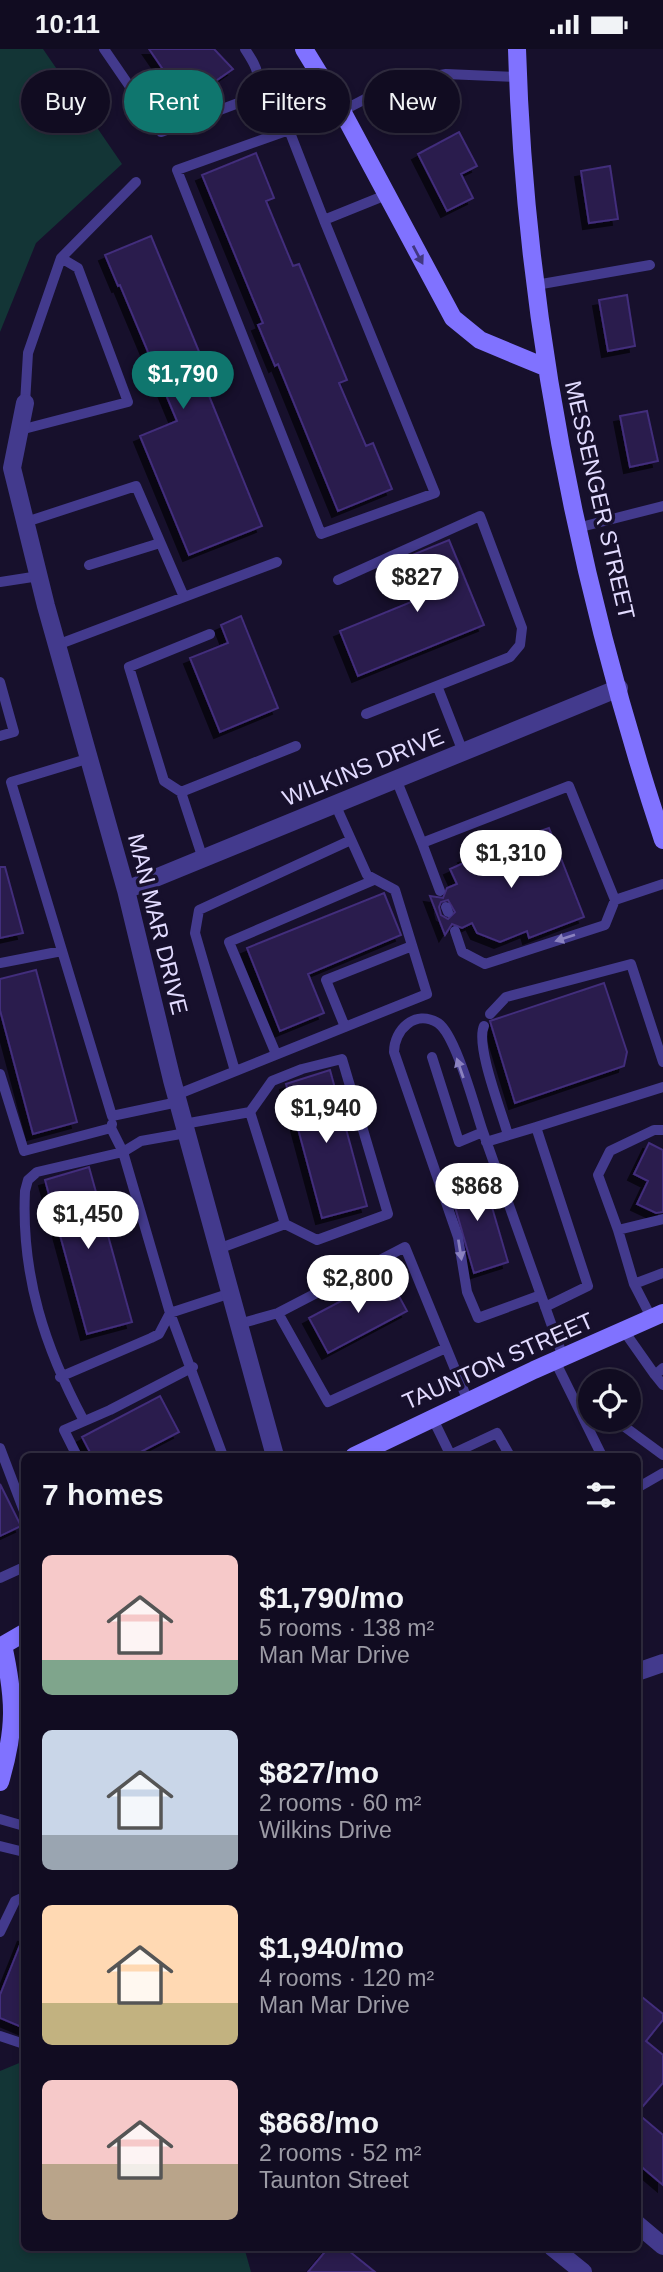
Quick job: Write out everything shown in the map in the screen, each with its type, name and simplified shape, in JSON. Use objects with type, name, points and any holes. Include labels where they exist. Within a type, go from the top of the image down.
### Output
[{"type":"main road","name":"MESSENGER STREET","points":[[304,49],[317,70]]},
{"type":"main road","points":[[517,49],[545,367]]},
{"type":"main road","name":"MESSENGER STREET","points":[[350,126],[439,294],[458,323],[489,344],[545,367],[577,529],[663,840]]},
{"type":"main road","name":"TAUNTON STREET","points":[[360,1453],[432,1417],[657,1316]]},
{"type":"main road","points":[[0,1782],[12,1731],[14,1693],[2,1646],[21,1635]]},
{"type":"street","name":"MAN MAR DRIVE","points":[[25,403],[12,468],[57,645],[126,890],[177,1099],[274,1453]]},
{"type":"street","name":"WILKINS DRIVE","points":[[126,890],[619,688]]},
{"type":"street","points":[[641,1671],[663,1663]]},
{"type":"street","points":[[641,2227],[663,2246]]},
{"type":"street","points":[[557,2251],[583,2272]]},
{"type":"lane","points":[[104,49],[161,132],[249,99],[258,81],[259,69],[245,49]]},
{"type":"lane","points":[[350,107],[396,83],[446,74],[518,77]]},
{"type":"lane","points":[[289,129],[324,220],[435,493],[321,534],[177,170],[289,129]]},
{"type":"lane","points":[[25,403],[27,353],[61,258],[136,182]]},
{"type":"lane","points":[[324,220],[386,195]]},
{"type":"lane","points":[[20,430],[128,402],[78,268],[61,258]]},
{"type":"lane","points":[[536,285],[650,265]]},
{"type":"lane","points":[[26,522],[136,486],[184,597]]},
{"type":"lane","points":[[577,529],[663,506]]},
{"type":"lane","points":[[338,580],[480,516],[518,611],[522,628],[520,645],[510,657],[438,688],[366,714]]},
{"type":"lane","points":[[89,565],[160,543]]},
{"type":"lane","points":[[57,645],[277,562]]},
{"type":"lane","points":[[0,582],[39,576]]},
{"type":"lane","points":[[203,859],[181,792],[164,781],[129,667],[210,634]]},
{"type":"lane","points":[[0,682],[14,732],[0,736]]},
{"type":"lane","points":[[438,688],[463,752]]},
{"type":"lane","points":[[181,792],[296,746]]},
{"type":"lane","points":[[11,782],[90,758]]},
{"type":"lane","points":[[0,776],[11,782],[112,1116],[111,1128],[122,1152],[170,1313],[193,1367],[222,1453]]},
{"type":"lane","points":[[396,779],[440,891]]},
{"type":"lane","points":[[422,843],[569,786],[615,900],[605,925],[485,964],[462,952],[455,931]]},
{"type":"lane","points":[[112,1116],[177,1099],[235,1071],[427,994],[395,890],[367,876],[335,804]]},
{"type":"lane","points":[[235,1071],[195,933],[199,910],[351,840]]},
{"type":"lane","points":[[276,1054],[229,943],[374,880]]},
{"type":"lane","points":[[615,900],[663,884]]},
{"type":"lane","points":[[345,1027],[326,980],[412,946]]},
{"type":"lane","points":[[0,963],[62,951]]},
{"type":"lane","points":[[490,1014],[506,997],[631,964],[663,1062]]},
{"type":"lane","points":[[541,1295],[478,1318],[467,1292],[458,1237],[394,1052],[394,1043],[403,1026],[411,1021],[429,1020],[444,1029],[541,1295],[559,1359],[577,1405],[601,1453]]},
{"type":"lane","points":[[484,1026],[481,1033],[486,1058],[508,1136]]},
{"type":"lane","points":[[432,1057],[459,1142],[508,1136],[663,1087]]},
{"type":"lane","points":[[84,1421],[60,1377],[45,1340],[33,1293],[25,1191],[28,1180],[37,1172],[122,1152],[141,1141],[250,1112],[272,1081],[302,1069],[342,1059],[388,1214],[317,1240],[285,1224],[250,1112]]},
{"type":"lane","points":[[0,1074],[24,1151],[111,1128]]},
{"type":"lane","points":[[536,1127],[588,1286],[545,1307]]},
{"type":"lane","points":[[657,1316],[634,1284],[598,1175],[610,1151],[654,1130],[663,1131]]},
{"type":"lane","points":[[618,1230],[663,1219]]},
{"type":"lane","points":[[218,1249],[285,1224]]},
{"type":"lane","points":[[239,1324],[278,1313],[405,1247],[468,1401]]},
{"type":"lane","points":[[634,1284],[663,1273]]},
{"type":"lane","points":[[60,1377],[159,1334],[170,1313],[230,1293]]},
{"type":"lane","points":[[278,1313],[328,1402],[446,1348]]},
{"type":"lane","points":[[624,1331],[659,1372],[663,1385]]},
{"type":"lane","points":[[76,1453],[64,1430],[193,1367]]},
{"type":"lane","points":[[432,1417],[450,1453]]},
{"type":"lane","points":[[632,1432],[663,1455]]},
{"type":"lane","points":[[455,1453],[497,1433],[508,1453]]},
{"type":"lane","points":[[0,1448],[21,1503]]},
{"type":"lane","points":[[641,1485],[663,1473]]},
{"type":"lane","points":[[0,1578],[21,1568]]},
{"type":"lane","points":[[0,1819],[21,1825]]},
{"type":"lane","points":[[0,1846],[21,1851]]},
{"type":"lane","points":[[0,1932],[15,1901],[21,1899]]},
{"type":"lane","points":[[0,2036],[21,2043]]},
{"type":"green space","points":[[0,49],[43,49],[57,70],[21,70],[21,133],[101,133],[122,164],[36,243],[0,332]]},
{"type":"green space","points":[[21,2062],[21,2251],[245,2251],[251,2272],[0,2272],[0,2071]]},
{"type":"building","points":[[149,49],[214,49],[233,69],[223,76],[223,70],[163,70]]},
{"type":"building","points":[[460,133],[477,166],[461,174],[473,198],[447,211],[418,154]]},
{"type":"building","points":[[256,153],[274,198],[266,201],[293,266],[299,264],[347,380],[339,383],[366,446],[373,443],[392,489],[338,511],[278,364],[275,366],[258,325],[263,323],[202,175]]},
{"type":"building","points":[[610,166],[618,219],[589,223],[581,171]]},
{"type":"building","points":[[151,236],[210,378],[203,381],[262,526],[189,555],[140,436],[177,421],[105,255]]},
{"type":"building","points":[[627,295],[635,346],[608,351],[599,300]]},
{"type":"building","points":[[647,411],[658,461],[630,467],[620,416]]},
{"type":"building","points":[[449,540],[484,625],[358,676],[340,631],[421,598],[405,558]]},
{"type":"building","points":[[241,616],[278,708],[220,732],[190,658],[228,643],[221,625]]},
{"type":"building","points":[[549,828],[584,917],[529,938],[527,931],[500,942],[477,933],[472,923],[462,928],[452,924],[445,935],[430,896],[443,898],[447,888],[457,884],[450,869],[466,862],[464,857]],"holes":[[[448,900],[455,912],[448,919],[441,915],[441,902]]]},
{"type":"building","points":[[0,867],[5,867],[23,933],[0,938]]},
{"type":"building","points":[[384,893],[401,935],[308,974],[324,1013],[280,1031],[247,948]]},
{"type":"building","points":[[36,970],[77,1122],[33,1134],[0,1010],[0,979]]},
{"type":"building","points":[[604,983],[627,1052],[624,1066],[515,1103],[490,1021]]},
{"type":"building","points":[[330,1070],[367,1206],[322,1218],[286,1084]]},
{"type":"building","points":[[649,1143],[663,1150],[663,1212],[656,1213],[637,1204],[648,1181],[634,1174]]},
{"type":"building","points":[[89,1167],[132,1322],[87,1334],[45,1180]]},
{"type":"building","points":[[472,1170],[482,1200],[489,1197],[508,1262],[474,1273],[447,1179]]},
{"type":"building","points":[[388,1276],[407,1311],[328,1353],[309,1318]]},
{"type":"building","points":[[160,1396],[179,1432],[139,1453],[90,1453],[82,1437]]},
{"type":"building","points":[[0,1484],[21,1526],[0,1536]]},
{"type":"building","points":[[21,1942],[21,2027],[0,2018],[0,1995]]},
{"type":"building","points":[[641,1996],[663,2014],[663,2020],[646,2041],[663,2055],[663,2083],[641,2108]]},
{"type":"building","points":[[641,2116],[663,2135],[663,2185],[641,2166]]},
{"type":"building","points":[[326,2251],[349,2251],[375,2272],[308,2272]]}]
